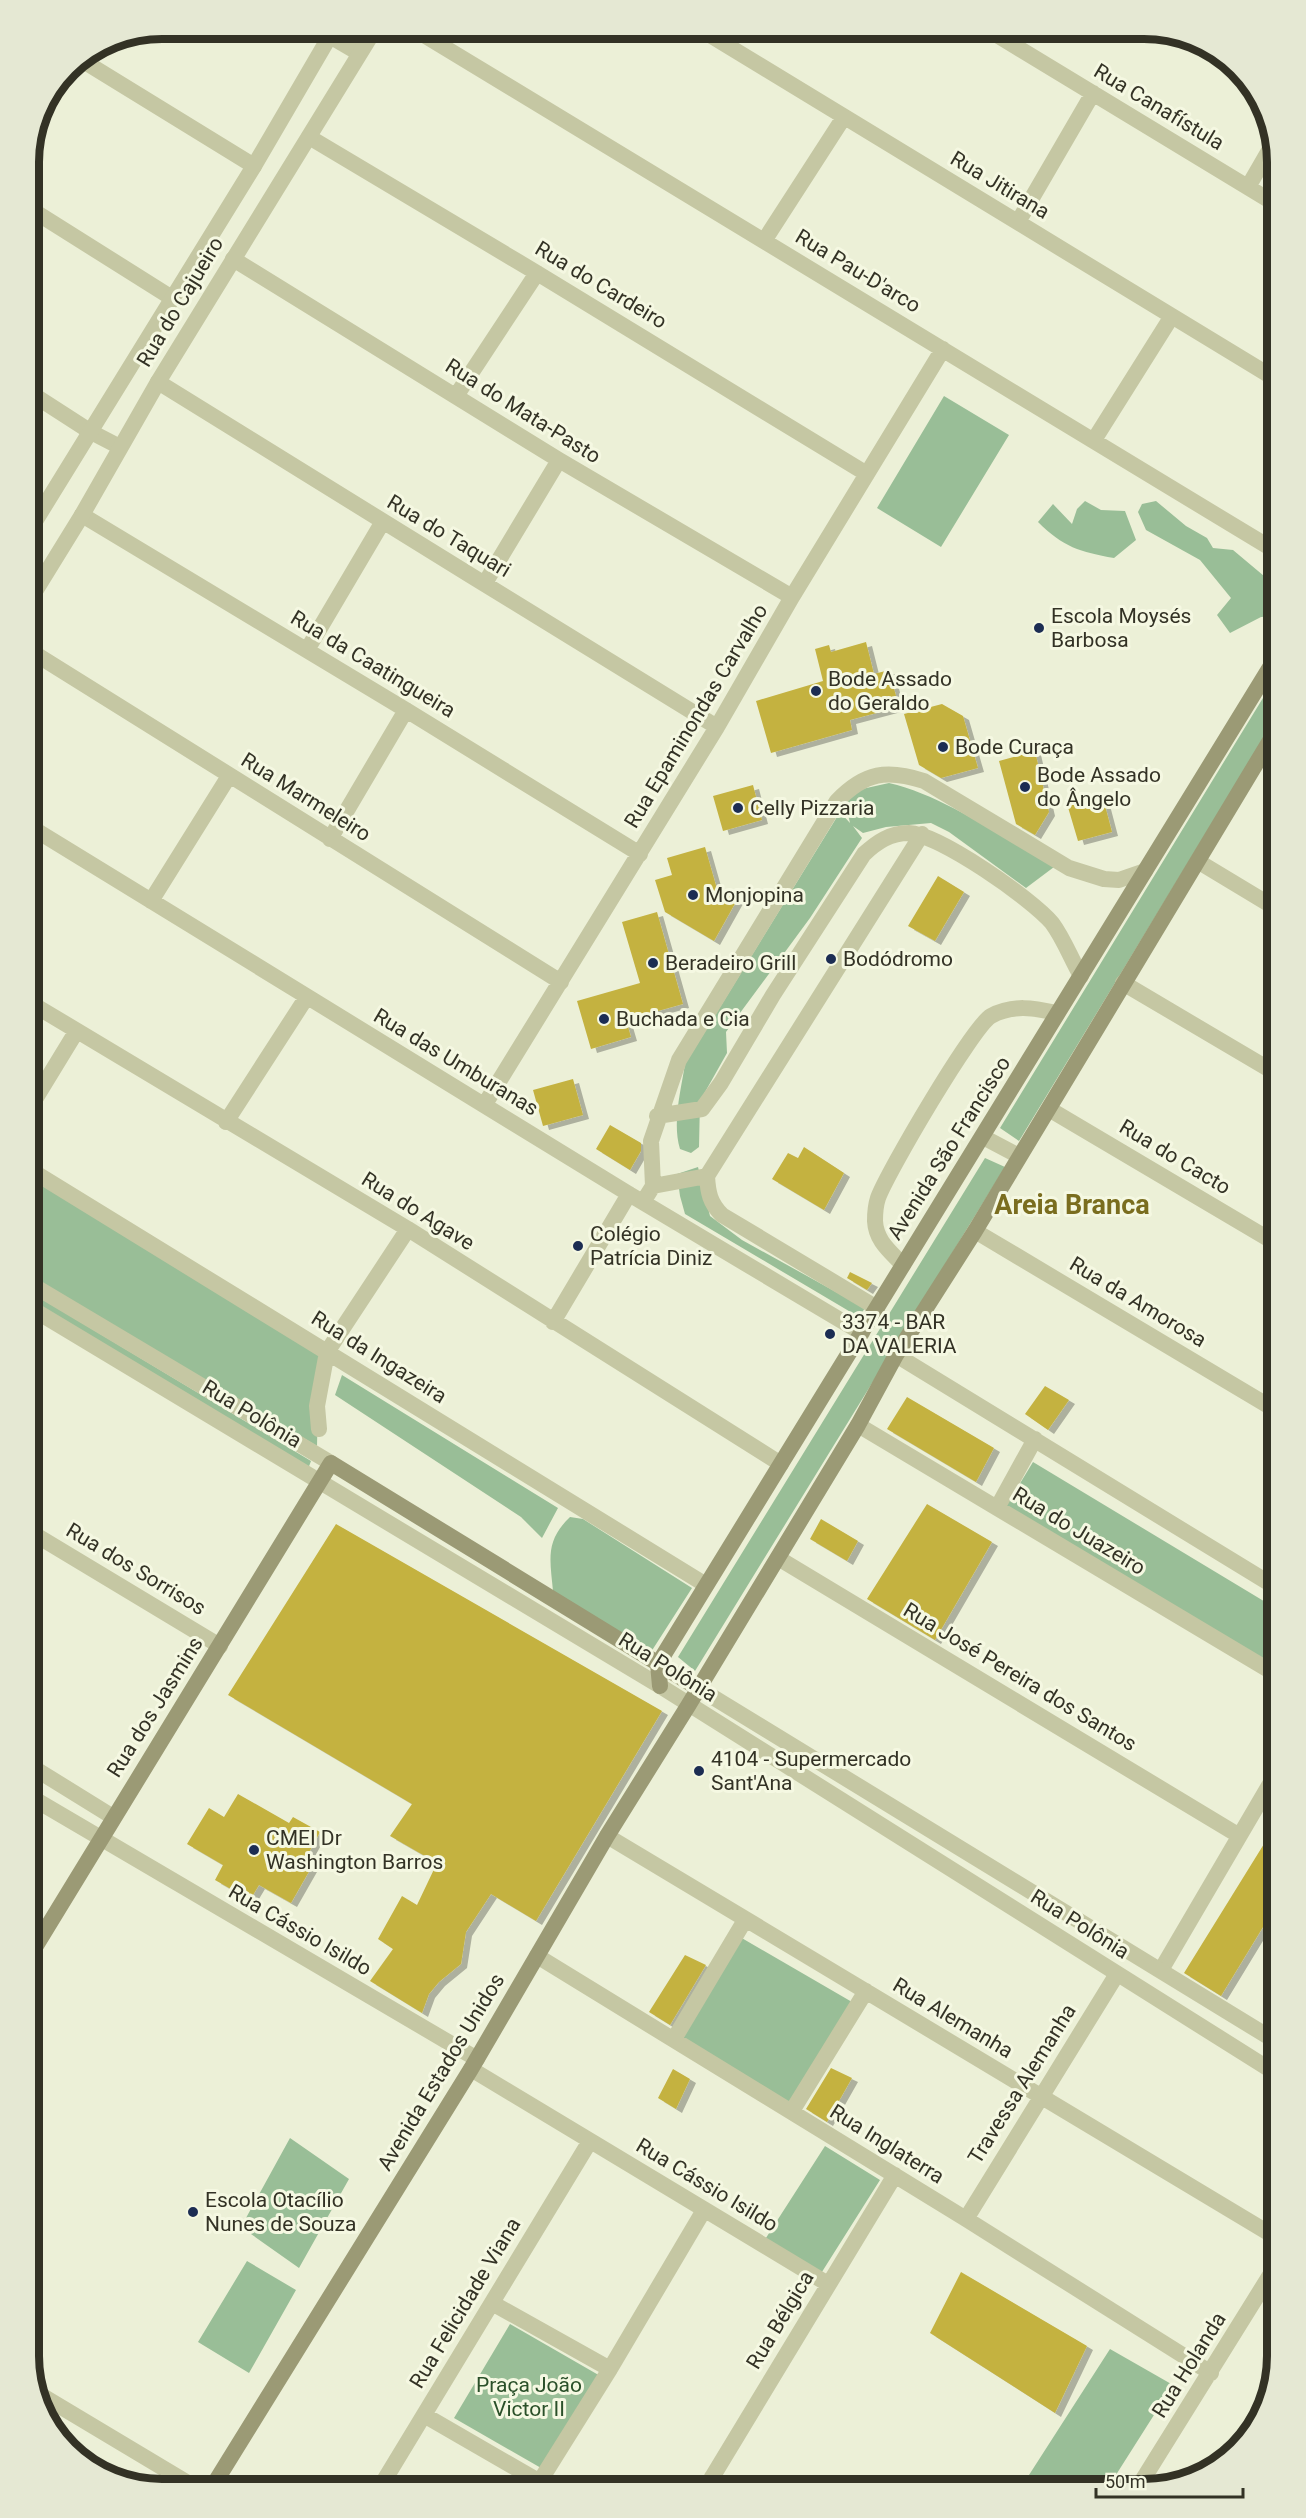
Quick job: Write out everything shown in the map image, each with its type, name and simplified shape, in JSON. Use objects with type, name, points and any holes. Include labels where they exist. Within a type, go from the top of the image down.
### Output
[{"type":"main road","name":"Avenida São Francisco","points":[[658,1664],[1267,674]]},
{"type":"main road","points":[[698,1689],[858,1425],[896,1355],[975,1231],[1018,1156],[1267,748]]},
{"type":"main road","name":"Rua dos Jasmins","points":[[39,1940],[331,1463]]},
{"type":"main road","name":"Rua Polônia","points":[[331,1463],[698,1689]]},
{"type":"main road","points":[[658,1664],[660,1686]]},
{"type":"main road","name":"Avenida Estados Unidos","points":[[217,2479],[474,2064],[607,1836],[698,1689]]},
{"type":"street","name":"Rua do Cajueiro","points":[[39,515],[254,166],[323,39]]},
{"type":"street","points":[[339,39],[359,53]]},
{"type":"street","name":"Rua do Cajueiro","points":[[39,585],[158,382],[368,39]]},
{"type":"street","name":"Rua Pau-D'arco","points":[[431,39],[1267,545]]},
{"type":"street","name":"Rua Jitirana","points":[[716,39],[1267,373]]},
{"type":"street","name":"Rua Canafístula","points":[[1004,39],[1267,198]]},
{"type":"street","points":[[88,64],[254,166]]},
{"type":"street","points":[[1018,222],[1093,93]]},
{"type":"street","points":[[764,241],[844,117]]},
{"type":"street","name":"Rua do Cardeiro","points":[[309,137],[867,474]]},
{"type":"street","points":[[1248,187],[1267,154]]},
{"type":"street","points":[[39,214],[172,298]]},
{"type":"street","name":"Rua do Mata-Pasto","points":[[233,259],[559,460],[792,597]]},
{"type":"street","points":[[456,396],[537,273]]},
{"type":"street","points":[[1094,441],[1172,316]]},
{"type":"street","name":"Rua Epaminondas Carvalho","points":[[484,1104],[640,854],[792,597],[944,350]]},
{"type":"street","name":"Rua do Taquari","points":[[158,382],[382,523],[485,583],[717,727]]},
{"type":"street","points":[[39,398],[91,432],[120,447]]},
{"type":"street","points":[[485,583],[559,460]]},
{"type":"street","name":"Rua da Caatingueira","points":[[82,515],[640,854]]},
{"type":"street","points":[[307,650],[382,523]]},
{"type":"street","name":"Rua Marmeleiro","points":[[39,656],[561,982]]},
{"type":"street","points":[[330,839],[406,710]]},
{"type":"street","points":[[653,1186],[651,1141],[657,1116],[683,1054],[837,801],[849,788],[861,780],[889,774],[902,774],[924,781],[1069,868],[1090,875],[1119,880],[1145,871]]},
{"type":"street","points":[[151,901],[229,776]]},
{"type":"street","name":"Rua das Umburanas","points":[[39,832],[306,998],[862,1333]]},
{"type":"street","points":[[657,1116],[702,1109],[712,1097],[773,995],[864,854],[880,840],[893,835],[922,834],[944,844],[1030,902],[1051,922],[1081,976]]},
{"type":"street","points":[[877,1308],[727,1220],[712,1204],[708,1193],[707,1176],[922,834]]},
{"type":"street","points":[[1199,862],[1267,902]]},
{"type":"street","points":[[1123,983],[1267,1068]]},
{"type":"street","points":[[226,1122],[306,998]]},
{"type":"street","name":"Rua do Agave","points":[[39,1008],[408,1229],[781,1464]]},
{"type":"street","points":[[903,1265],[878,1239],[875,1220],[877,1199],[896,1162],[957,1059],[988,1017],[1018,1008],[1057,1013]]},
{"type":"street","points":[[39,1093],[76,1032]]},
{"type":"street","name":"Rua do Cacto","points":[[1049,1108],[1267,1237]]},
{"type":"street","points":[[983,1137],[1018,1156]]},
{"type":"street","name":"Rua da Ingazeira","points":[[39,1175],[706,1585]]},
{"type":"street","points":[[553,1322],[636,1198],[653,1186],[707,1176]]},
{"type":"street","points":[[319,1429],[317,1406],[327,1352],[408,1229]]},
{"type":"street","name":"Rua da Amorosa","points":[[975,1231],[1267,1404]]},
{"type":"street","name":"Rua Polônia","points":[[39,1289],[331,1463]]},
{"type":"street","name":"Rua Polônia","points":[[39,1312],[660,1686],[688,1706],[1267,2067]]},
{"type":"street","points":[[896,1355],[1267,1581]]},
{"type":"street","name":"Rua do Juazeiro","points":[[858,1425],[1267,1668]]},
{"type":"street","points":[[997,1508],[1035,1439]]},
{"type":"street","name":"Rua dos Sorrisos","points":[[39,1537],[220,1646]]},
{"type":"street","name":"Rua José Pereira dos Santos","points":[[778,1558],[1238,1835]]},
{"type":"street","name":"Rua Polônia","points":[[698,1689],[1267,2035]]},
{"type":"street","points":[[39,1772],[113,1817]]},
{"type":"street","points":[[1161,1970],[1238,1835],[1267,1789]]},
{"type":"street","name":"Rua Cássio Isildo","points":[[39,1803],[474,2064],[590,2141],[828,2283]]},
{"type":"street","name":"Rua Alemanha","points":[[607,1836],[1267,2231]]},
{"type":"street","points":[[674,2039],[745,1920]]},
{"type":"street","name":"Rua Inglaterra","points":[[537,1956],[792,2111],[1211,2373]]},
{"type":"street","name":"Travessa Alemanha","points":[[966,2219],[1117,1974]]},
{"type":"street","points":[[792,2111],[866,1991]]},
{"type":"street","name":"Rua Felicidade Viana","points":[[385,2479],[590,2141]]},
{"type":"street","name":"Rua Bélgica","points":[[710,2479],[895,2175]]},
{"type":"street","points":[[541,2479],[610,2369],[704,2210]]},
{"type":"street","name":"Rua Holanda","points":[[1144,2479],[1267,2282]]},
{"type":"street","points":[[492,2303],[610,2369]]},
{"type":"street","points":[[47,2398],[181,2479]]},
{"type":"street","points":[[424,2415],[526,2479]]},
{"type":"green space","points":[[944,396],[1009,435],[941,547],[877,508]]},
{"type":"green space","points":[[1085,501],[1101,510],[1125,511],[1136,540],[1114,558],[1091,553],[1064,543],[1038,522],[1053,504],[1072,524],[1077,509]]},
{"type":"green space","points":[[1156,501],[1186,526],[1207,538],[1213,548],[1233,550],[1264,576],[1267,576],[1267,617],[1261,617],[1230,633],[1217,615],[1231,598],[1200,560],[1146,530],[1138,512],[1142,504]]},
{"type":"green space","points":[[1267,691],[1267,732],[1019,1141],[1000,1128]]},
{"type":"green space","points":[[889,783],[910,789],[952,808],[1054,867],[1026,888],[949,832],[931,823],[886,827],[863,833],[853,826],[862,838],[810,918],[726,1032],[727,1053],[700,1101],[699,1147],[691,1153],[680,1149],[677,1118],[685,1064],[840,812],[850,823],[845,802],[862,789]]},
{"type":"green space","points":[[985,1158],[1005,1167],[695,1671],[678,1657]]},
{"type":"green space","points":[[698,1167],[710,1216],[742,1240],[865,1308],[859,1317],[685,1214],[677,1174]]},
{"type":"green space","points":[[39,1179],[319,1354],[317,1446],[39,1283]]},
{"type":"green space","points":[[39,1297],[311,1461],[308,1469],[39,1308]]},
{"type":"green space","points":[[342,1375],[558,1508],[542,1538],[521,1517],[335,1395]]},
{"type":"green space","points":[[1033,1462],[1267,1603],[1267,1668],[1005,1508]]},
{"type":"green space","points":[[570,1517],[583,1519],[692,1588],[651,1652],[553,1591],[551,1551],[556,1534]]},
{"type":"green space","points":[[740,1937],[852,2002],[792,2107],[680,2036]]},
{"type":"green space","points":[[290,2138],[349,2179],[299,2268],[241,2227]]},
{"type":"green space","points":[[825,2146],[880,2180],[820,2275],[764,2241]]},
{"type":"green space","points":[[247,2261],[296,2290],[249,2373],[198,2342]]},
{"type":"green space","name":"Praça João Victor II","points":[[510,2324],[602,2377],[548,2472],[454,2418]]},
{"type":"green space","points":[[1110,2349],[1173,2385],[1113,2479],[1026,2479]]},
{"type":"building","name":"Bode Assado do Geraldo","points":[[866,642],[874,674],[889,670],[899,707],[850,720],[852,730],[771,753],[756,701],[823,681],[815,649],[829,645],[831,652]]},
{"type":"building","name":"Bode Curaça","points":[[942,704],[963,716],[978,768],[941,778],[919,765],[904,714]]},
{"type":"building","name":"Bode Assado do Ângelo","points":[[1035,751],[1049,812],[1035,835],[1016,824],[999,761]]},
{"type":"building","name":"Celly Pizzaria","points":[[753,785],[762,820],[723,831],[713,796]]},
{"type":"building","points":[[1102,794],[1112,832],[1078,841],[1067,804]]},
{"type":"building","name":"Monjopina","points":[[705,847],[717,889],[737,900],[714,941],[665,912],[655,880],[672,875],[667,858]]},
{"type":"building","points":[[938,876],[964,892],[935,941],[908,926]]},
{"type":"building","points":[[657,912],[683,1004],[626,1020],[631,1037],[591,1049],[577,1001],[640,983],[622,922]]},
{"type":"building","points":[[573,1079],[583,1115],[543,1126],[533,1090]]},
{"type":"building","points":[[610,1125],[641,1143],[641,1151],[630,1170],[596,1149]]},
{"type":"building","points":[[804,1147],[844,1173],[824,1210],[772,1179],[788,1153],[798,1158]]},
{"type":"building","points":[[850,1272],[872,1283],[867,1290],[847,1278]]},
{"type":"building","points":[[1045,1386],[1069,1400],[1048,1430],[1025,1414]]},
{"type":"building","points":[[907,1397],[994,1448],[976,1482],[887,1429]]},
{"type":"building","points":[[927,1504],[992,1542],[935,1640],[867,1599]]},
{"type":"building","points":[[821,1519],[858,1541],[847,1561],[810,1539]]},
{"type":"building","points":[[336,1524],[662,1711],[536,1921],[491,1894],[466,1932],[461,1964],[439,1982],[429,1994],[422,2013],[370,1981],[393,1949],[378,1939],[402,1896],[417,1905],[437,1863],[390,1836],[412,1804],[228,1695]]},
{"type":"building","name":"CMEI Dr Washington Barros","points":[[238,1794],[289,1823],[293,1817],[320,1832],[307,1856],[315,1861],[291,1903],[259,1885],[250,1900],[215,1880],[223,1865],[187,1844],[209,1808],[224,1817]]},
{"type":"building","points":[[1267,1839],[1267,1920],[1221,1996],[1184,1973]]},
{"type":"building","points":[[685,1955],[706,1965],[670,2025],[649,2012]]},
{"type":"building","points":[[831,2068],[852,2078],[827,2122],[806,2109]]},
{"type":"building","points":[[673,2069],[690,2079],[676,2109],[658,2098]]},
{"type":"building","points":[[961,2272],[1087,2346],[1055,2413],[930,2333]]},
{"type":"place","name":"Escola Moysés Barbosa","points":[[1039,628]]},
{"type":"place","name":"Bode Assado do Geraldo","points":[[816,691]]},
{"type":"place","name":"Bode Curaça","points":[[943,747]]},
{"type":"place","name":"Bode Assado do Ângelo","points":[[1025,787]]},
{"type":"place","name":"Celly Pizzaria","points":[[738,808]]},
{"type":"place","name":"Monjopina","points":[[693,895]]},
{"type":"place","name":"Bodódromo","points":[[831,959]]},
{"type":"place","name":"Beradeiro Grill","points":[[653,963]]},
{"type":"place","name":"Buchada e Cia","points":[[604,1019]]},
{"type":"place","name":"Colégio Patrícia Diniz","points":[[578,1246]]},
{"type":"place","name":"3374 - BAR DA VALERIA","points":[[830,1334]]},
{"type":"place","name":"4104 - Supermercado Sant'Ana","points":[[699,1771]]},
{"type":"place","name":"CMEI Dr Washington Barros","points":[[254,1850]]},
{"type":"place","name":"Escola Otacílio Nunes de Souza","points":[[193,2212]]},
{"type":"district","name":"Areia Branca","points":[[1072,1205]]}]
